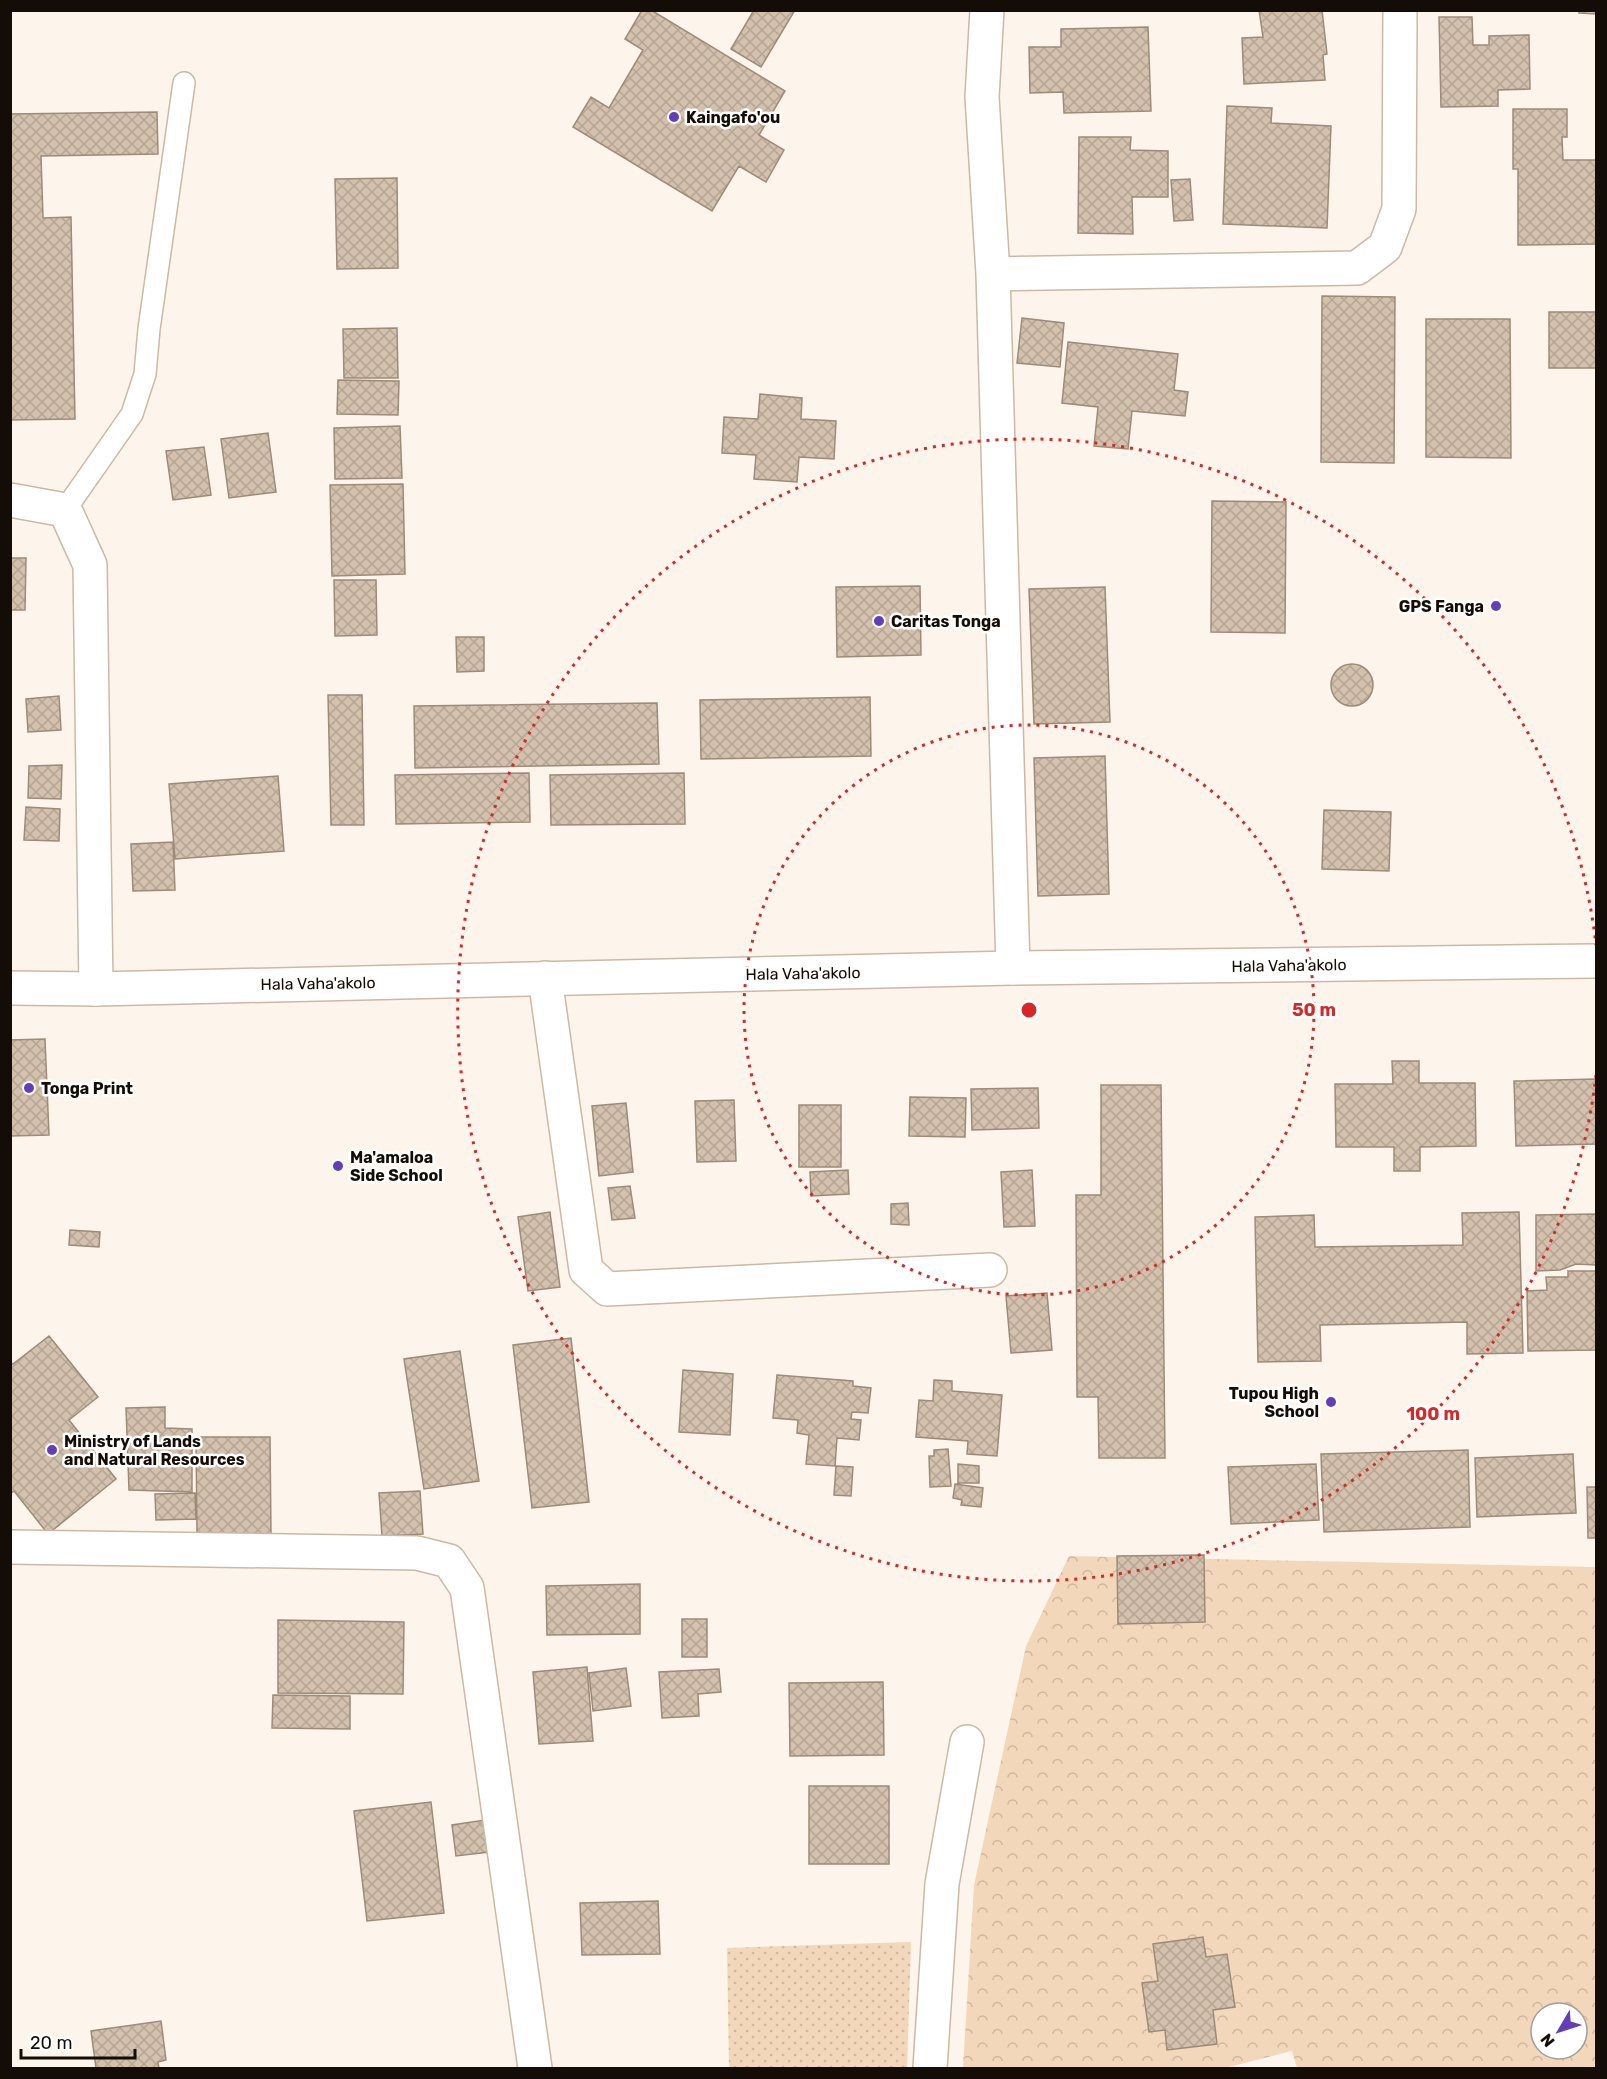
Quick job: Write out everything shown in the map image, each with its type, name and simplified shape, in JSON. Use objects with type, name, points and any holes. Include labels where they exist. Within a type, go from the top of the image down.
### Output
[{"type":"street","points":[[987,10],[982,97],[993,274],[1013,968]]},
{"type":"street","points":[[993,274],[1357,268],[1385,247],[1399,209],[1401,10]]},
{"type":"street","points":[[10,500],[65,510],[90,565],[96,988]]},
{"type":"street","name":"Hala Vaha'akolo","points":[[10,988],[1013,968],[1596,961]]},
{"type":"street","points":[[545,978],[586,1270],[607,1289],[990,1270]]},
{"type":"street","points":[[10,1547],[417,1553],[449,1561],[467,1588],[535,2068]]},
{"type":"street","points":[[930,2068],[942,1884],[967,1742]]},
{"type":"lane","points":[[65,510],[132,414],[145,374],[149,329],[184,83]]},
{"type":"green space","points":[[1069,1556],[1596,1567],[1596,2068],[1297,2068],[1292,2051],[1225,2068],[963,2068],[974,1885],[1026,1646]]},
{"type":"green space","points":[[911,1942],[907,2068],[729,2068],[727,1948]]},
{"type":"building","name":"Kaingafo'ou","points":[[642,10],[651,10],[785,91],[759,135],[784,150],[766,182],[739,166],[712,211],[573,127],[591,97],[609,108],[643,50],[625,39]]},
{"type":"building","points":[[754,10],[795,10],[761,67],[731,49]]},
{"type":"building","points":[[1259,10],[1322,10],[1327,54],[1323,55],[1325,80],[1244,84],[1242,38],[1263,37]]},
{"type":"building","points":[[1579,10],[1596,10],[1596,14],[1579,13]]},
{"type":"building","points":[[1439,17],[1472,17],[1473,45],[1489,45],[1489,36],[1529,35],[1530,89],[1498,90],[1498,106],[1441,107]]},
{"type":"building","points":[[1148,27],[1151,111],[1064,113],[1063,92],[1030,93],[1029,47],[1061,47],[1061,29]]},
{"type":"building","points":[[1227,106],[1272,108],[1271,123],[1331,126],[1327,228],[1223,224]]},
{"type":"building","points":[[1513,109],[1567,109],[1567,137],[1562,137],[1563,160],[1596,160],[1596,244],[1518,245],[1518,169],[1513,169]]},
{"type":"building","points":[[157,112],[158,154],[41,156],[43,218],[71,217],[75,419],[10,420],[10,114]]},
{"type":"building","points":[[1079,137],[1131,137],[1130,150],[1168,151],[1168,197],[1132,197],[1133,234],[1078,233]]},
{"type":"building","points":[[397,178],[398,268],[337,269],[335,179]]},
{"type":"building","points":[[1190,179],[1193,220],[1174,221],[1171,180]]},
{"type":"building","points":[[1322,296],[1395,297],[1394,463],[1321,462]]},
{"type":"building","points":[[1549,312],[1596,312],[1596,368],[1549,368]]},
{"type":"building","points":[[1022,318],[1064,323],[1060,367],[1017,363]]},
{"type":"building","points":[[1426,319],[1510,319],[1511,458],[1426,457]]},
{"type":"building","points":[[397,328],[398,378],[344,378],[343,329]]},
{"type":"building","points":[[1068,342],[1178,354],[1174,390],[1188,392],[1185,416],[1132,411],[1128,449],[1094,446],[1098,407],[1062,403]]},
{"type":"building","points":[[338,380],[399,381],[398,415],[337,414]]},
{"type":"building","points":[[760,394],[802,398],[801,419],[836,421],[834,459],[799,457],[797,482],[754,479],[756,455],[722,453],[724,417],[758,419]]},
{"type":"building","points":[[400,426],[402,478],[335,479],[334,428]]},
{"type":"building","points":[[268,433],[276,492],[229,498],[221,439]]},
{"type":"building","points":[[204,447],[211,495],[173,500],[166,451]]},
{"type":"building","points":[[403,484],[405,574],[332,576],[330,485]]},
{"type":"building","points":[[1212,501],[1286,502],[1285,633],[1211,632]]},
{"type":"building","points":[[10,558],[26,558],[25,610],[10,610]]},
{"type":"building","points":[[334,580],[376,580],[377,635],[335,636]]},
{"type":"building","name":"Caritas Tonga","points":[[920,586],[921,655],[837,657],[836,587]]},
{"type":"building","points":[[1105,587],[1110,722],[1034,724],[1029,589]]},
{"type":"building","points":[[456,637],[484,637],[484,671],[457,672]]},
{"type":"building","points":[[1352,664],[1367,670],[1373,685],[1367,700],[1352,706],[1337,700],[1331,685],[1337,670]]},
{"type":"building","points":[[328,695],[362,695],[364,825],[331,825]]},
{"type":"building","points":[[59,696],[61,730],[28,732],[26,699]]},
{"type":"building","points":[[870,697],[871,756],[701,759],[700,700]]},
{"type":"building","points":[[657,703],[659,764],[415,768],[414,706]]},
{"type":"building","points":[[1105,756],[1109,894],[1038,896],[1034,758]]},
{"type":"building","points":[[62,765],[61,799],[28,798],[29,766]]},
{"type":"building","points":[[529,773],[530,822],[396,824],[395,775]]},
{"type":"building","points":[[684,773],[685,824],[551,825],[550,775]]},
{"type":"building","points":[[278,776],[284,851],[175,859],[169,784]]},
{"type":"building","points":[[26,807],[60,809],[59,841],[24,840]]},
{"type":"building","points":[[1324,810],[1391,812],[1389,871],[1322,869]]},
{"type":"building","points":[[173,842],[175,890],[133,891],[131,844]]},
{"type":"building","name":"Tonga Print","points":[[45,1039],[49,1135],[10,1136],[10,1040]]},
{"type":"building","points":[[1392,1061],[1419,1061],[1419,1083],[1475,1083],[1476,1146],[1420,1147],[1420,1171],[1394,1171],[1394,1147],[1336,1147],[1335,1084],[1393,1084]]},
{"type":"building","points":[[1596,1079],[1596,1144],[1516,1146],[1514,1081]]},
{"type":"building","points":[[1101,1085],[1161,1085],[1165,1458],[1099,1458],[1098,1397],[1077,1397],[1076,1195],[1101,1195]]},
{"type":"building","points":[[1038,1088],[1039,1128],[972,1130],[971,1089]]},
{"type":"building","points":[[910,1097],[966,1098],[965,1137],[909,1136]]},
{"type":"building","points":[[734,1100],[736,1161],[697,1162],[695,1101]]},
{"type":"building","points":[[626,1103],[633,1172],[599,1176],[592,1106]]},
{"type":"building","points":[[799,1105],[841,1105],[841,1167],[799,1167]]},
{"type":"building","points":[[848,1170],[849,1194],[811,1196],[810,1172]]},
{"type":"building","points":[[1032,1170],[1035,1226],[1004,1227],[1001,1172]]},
{"type":"building","points":[[630,1186],[635,1218],[612,1220],[608,1188]]},
{"type":"building","points":[[908,1203],[909,1225],[891,1224],[891,1204]]},
{"type":"building","points":[[550,1212],[560,1287],[528,1291],[518,1217]]},
{"type":"building","points":[[1519,1212],[1523,1353],[1467,1354],[1467,1322],[1320,1325],[1321,1361],[1258,1362],[1255,1217],[1314,1215],[1315,1247],[1463,1245],[1462,1213]]},
{"type":"building","points":[[1596,1214],[1596,1265],[1576,1264],[1560,1270],[1536,1271],[1536,1215]]},
{"type":"building","points":[[70,1230],[100,1232],[99,1247],[69,1245]]},
{"type":"building","points":[[1568,1271],[1596,1271],[1596,1350],[1528,1351],[1527,1291],[1547,1290],[1546,1277],[1568,1277]]},
{"type":"building","points":[[1047,1293],[1052,1350],[1011,1353],[1006,1296]]},
{"type":"building","name":"Ministry of Lands and Natural Resources","points":[[49,1336],[98,1397],[69,1420],[116,1479],[48,1534],[14,1491],[10,1494],[10,1362],[13,1364]]},
{"type":"building","points":[[571,1338],[589,1502],[532,1508],[513,1345]]},
{"type":"building","points":[[460,1351],[479,1481],[424,1489],[404,1359]]},
{"type":"building","points":[[683,1370],[733,1374],[730,1435],[679,1432]]},
{"type":"building","points":[[777,1375],[853,1381],[853,1386],[871,1388],[868,1413],[852,1412],[851,1419],[861,1420],[859,1440],[837,1438],[835,1466],[806,1464],[809,1435],[797,1433],[798,1420],[773,1418]]},
{"type":"building","points":[[934,1380],[952,1381],[952,1391],[1002,1395],[997,1456],[967,1454],[968,1441],[916,1437],[919,1400],[933,1401]]},
{"type":"building","points":[[165,1407],[165,1428],[192,1429],[192,1492],[129,1490],[126,1408]]},
{"type":"building","points":[[196,1437],[270,1437],[271,1534],[197,1534]]},
{"type":"building","points":[[948,1449],[951,1486],[930,1487],[929,1456],[934,1456],[934,1450]]},
{"type":"building","points":[[1468,1450],[1470,1527],[1324,1532],[1321,1454]]},
{"type":"building","points":[[1573,1454],[1576,1513],[1477,1517],[1475,1458]]},
{"type":"building","points":[[958,1464],[979,1466],[979,1483],[958,1483]]},
{"type":"building","points":[[1316,1464],[1319,1520],[1231,1524],[1228,1467]]},
{"type":"building","points":[[836,1466],[853,1467],[851,1496],[834,1495]]},
{"type":"building","points":[[955,1484],[983,1488],[981,1507],[961,1505],[962,1500],[953,1498]]},
{"type":"building","points":[[1587,1487],[1596,1487],[1596,1538],[1588,1538]]},
{"type":"building","points":[[420,1491],[423,1534],[382,1536],[379,1493]]},
{"type":"building","points":[[195,1493],[196,1519],[156,1520],[155,1494]]},
{"type":"building","points":[[1204,1555],[1205,1622],[1118,1624],[1117,1556]]},
{"type":"building","points":[[640,1584],[640,1634],[547,1635],[546,1586]]},
{"type":"building","points":[[682,1619],[707,1619],[707,1657],[682,1657]]},
{"type":"building","points":[[278,1620],[404,1622],[403,1694],[278,1693]]},
{"type":"building","points":[[587,1667],[593,1741],[539,1744],[533,1672]]},
{"type":"building","points":[[626,1668],[631,1706],[593,1711],[589,1673]]},
{"type":"building","points":[[719,1669],[721,1692],[698,1694],[699,1716],[662,1718],[659,1672]]},
{"type":"building","points":[[883,1682],[884,1755],[790,1756],[789,1683]]},
{"type":"building","points":[[273,1695],[350,1696],[350,1729],[272,1728]]},
{"type":"building","points":[[809,1786],[889,1786],[889,1864],[809,1864]]},
{"type":"building","points":[[431,1802],[444,1913],[367,1921],[354,1811]]},
{"type":"building","points":[[485,1820],[489,1852],[456,1856],[452,1825]]},
{"type":"building","points":[[658,1901],[660,1954],[582,1955],[580,1903]]},
{"type":"building","points":[[1203,1937],[1206,1957],[1227,1954],[1235,2007],[1213,2010],[1217,2044],[1167,2050],[1165,2030],[1149,2032],[1142,1983],[1158,1981],[1153,1944]]},
{"type":"building","points":[[161,2021],[166,2060],[158,2062],[159,2068],[96,2068],[91,2031]]},
{"type":"place","name":"Kaingafo'ou","points":[[674,117]]},
{"type":"place","name":"GPS Fanga","points":[[1496,606]]},
{"type":"place","name":"Caritas Tonga","points":[[879,621]]},
{"type":"place","name":"Tonga Print","points":[[29,1088]]},
{"type":"place","name":"Ma'amaloa Side School","points":[[338,1166]]},
{"type":"place","name":"Tupou High School","points":[[1331,1402]]},
{"type":"place","name":"Ministry of Lands and Natural Resources","points":[[52,1450]]}]
